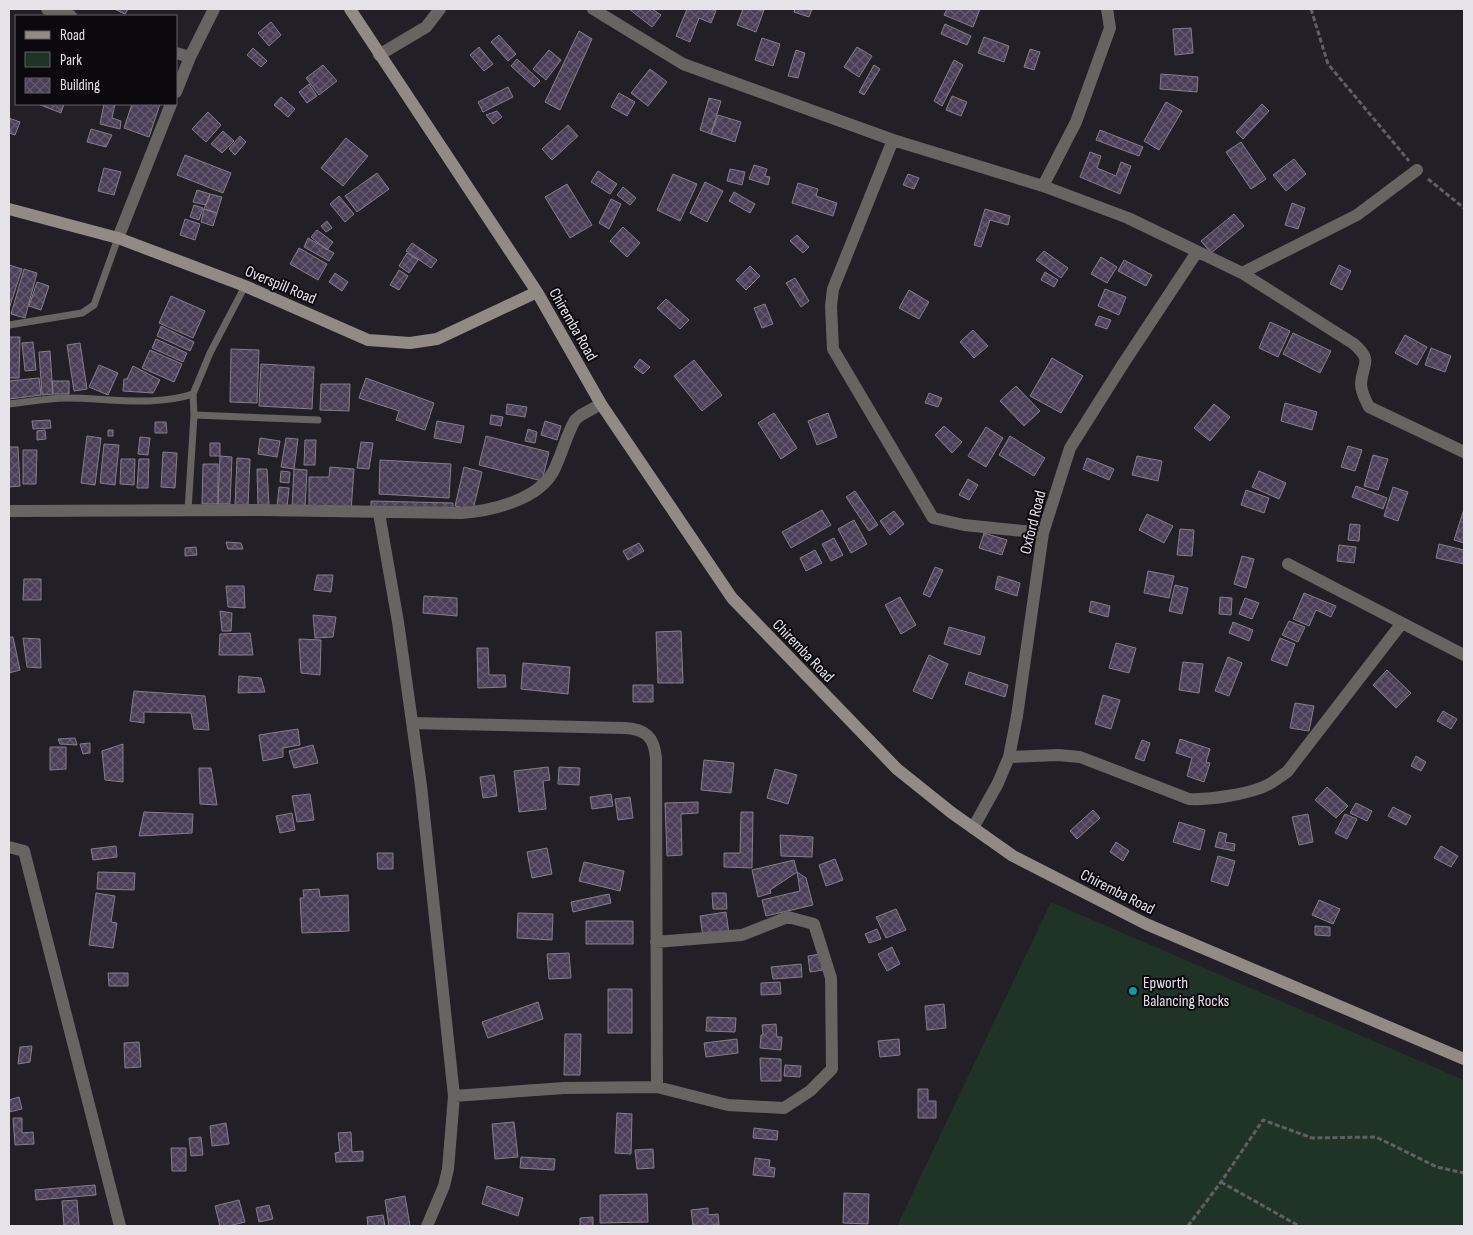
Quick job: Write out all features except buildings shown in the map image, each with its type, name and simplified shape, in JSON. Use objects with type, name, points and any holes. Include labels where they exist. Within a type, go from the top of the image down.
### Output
[{"type":"main road","name":"Chiremba Road","points":[[350,9],[537,292],[601,404],[732,598],[897,769],[973,828],[1013,856],[1146,924],[1464,1059]]},
{"type":"main road","name":"Overspill Road","points":[[9,209],[118,238],[245,286],[368,340],[410,343],[437,339],[537,292]]},
{"type":"street","points":[[47,9],[68,15]]},
{"type":"street","points":[[178,87],[190,57],[214,9]]},
{"type":"street","points":[[380,55],[426,27],[440,9]]},
{"type":"street","points":[[593,9],[684,64],[893,140],[1043,186],[1128,218],[1242,273],[1354,344],[1365,353],[1366,365],[1361,384],[1363,396],[1369,406],[1464,452]]},
{"type":"street","points":[[1043,186],[1080,112],[1110,28],[1106,9]]},
{"type":"street","points":[[178,53],[190,57]]},
{"type":"street","points":[[118,238],[172,105]]},
{"type":"street","points":[[893,140],[834,289],[831,306],[833,349],[933,518],[964,525],[1043,533]]},
{"type":"street","points":[[1242,273],[1357,215],[1417,170]]},
{"type":"street","name":"Oxford Road","points":[[973,828],[998,783],[1009,757],[1017,716],[1043,533],[1070,448],[1197,252]]},
{"type":"street","points":[[9,511],[475,512],[509,504],[541,487],[549,478],[575,420],[601,404]]},
{"type":"street","points":[[379,513],[398,622],[421,786],[454,1096],[448,1169],[444,1186],[428,1226]]},
{"type":"street","points":[[1288,564],[1464,655]]},
{"type":"street","points":[[1009,757],[1058,755],[1080,757],[1189,799],[1200,800],[1250,792],[1270,784],[1287,772],[1402,623]]},
{"type":"street","points":[[412,723],[624,728],[643,731],[649,736],[655,747],[656,758],[657,1086]]},
{"type":"street","points":[[9,847],[24,851],[120,1226]]},
{"type":"street","points":[[454,1096],[564,1088],[657,1086],[728,1106],[784,1108],[810,1091],[832,1069],[831,978],[814,924],[788,917],[742,935],[656,942]]},
{"type":"lane","points":[[9,325],[82,313],[94,305],[118,238]]},
{"type":"lane","points":[[188,510],[194,415],[193,394],[210,353],[245,286]]},
{"type":"lane","points":[[9,404],[64,398],[161,400],[179,399],[193,394]]},
{"type":"lane","points":[[194,415],[318,420]]},
{"type":"path","points":[[1312,9],[1328,64],[1417,170],[1464,208]]},
{"type":"path","points":[[1188,1226],[1221,1182],[1263,1120],[1312,1138],[1376,1137],[1437,1167],[1464,1173]]},
{"type":"path","points":[[1221,1182],[1299,1226]]},
{"type":"green space","name":"Epworth Balancing Rocks","points":[[1051,902],[1464,1080],[1464,1226],[897,1226]]},
{"type":"place","name":"Epworth Balancing Rocks","points":[[1133,991]]}]
